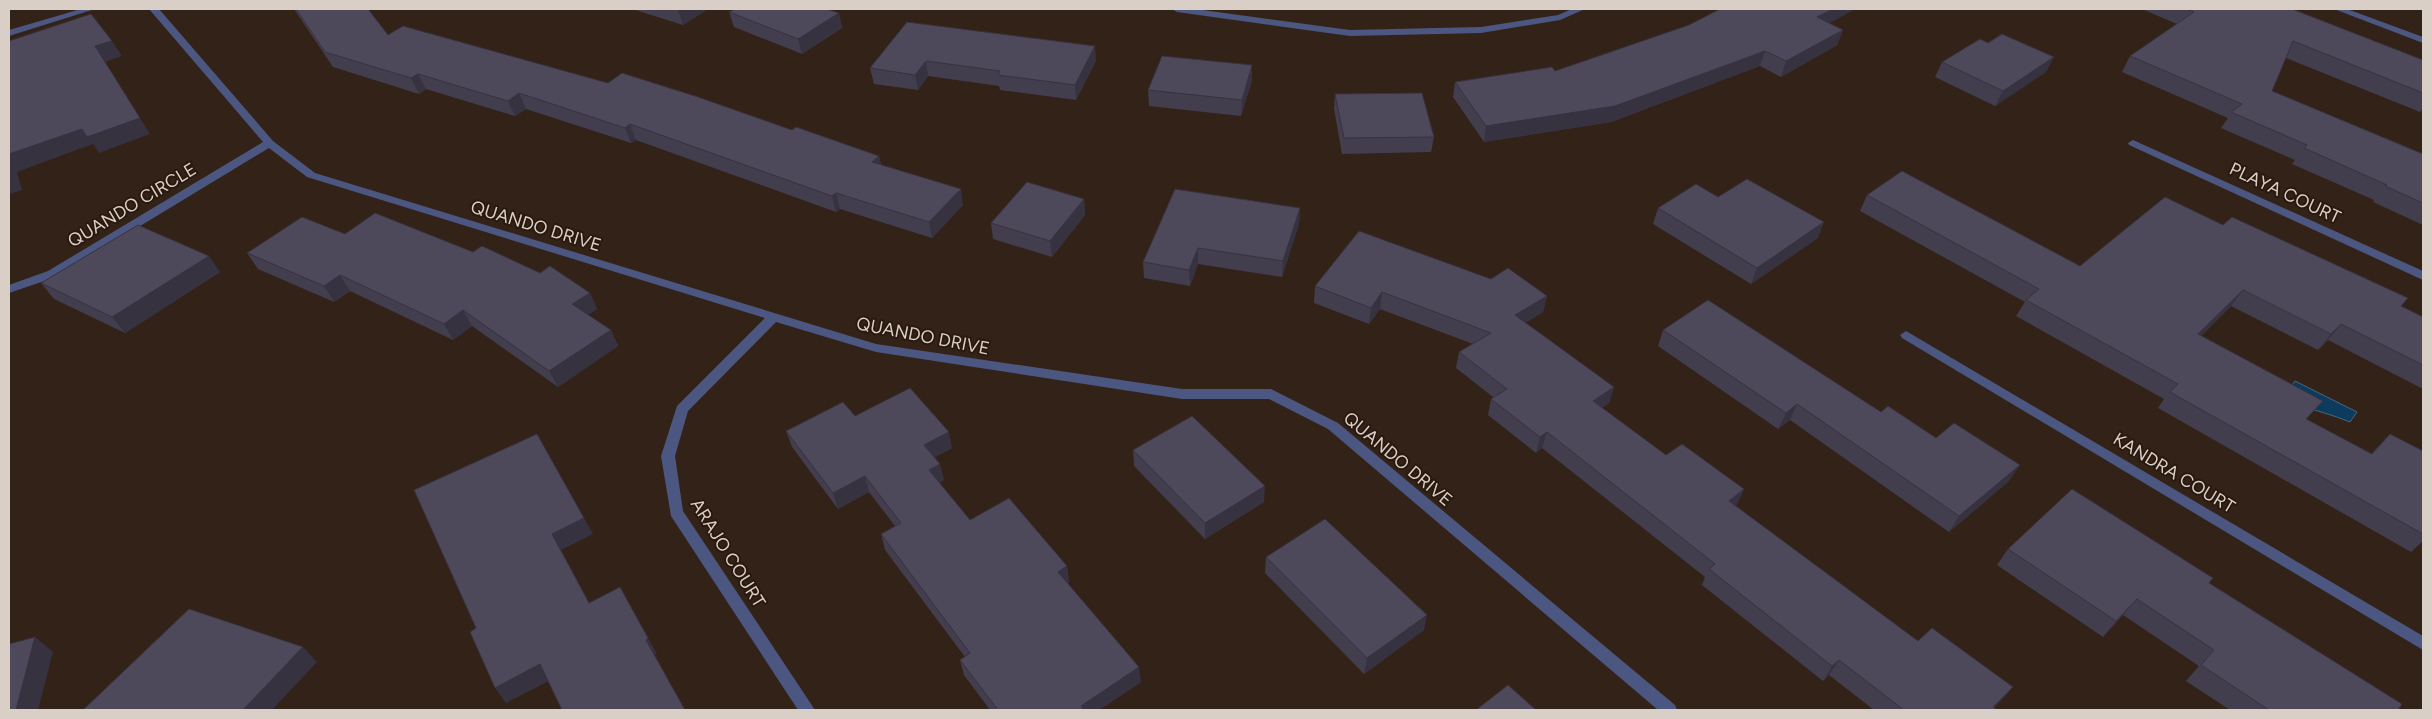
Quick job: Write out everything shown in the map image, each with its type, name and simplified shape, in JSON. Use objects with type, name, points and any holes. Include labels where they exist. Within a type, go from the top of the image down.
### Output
[{"type":"street","points":[[9,34],[90,9]]},
{"type":"street","name":"QUANDO DRIVE","points":[[154,9],[269,143],[311,174],[772,318],[876,348],[1182,394],[1271,394],[1334,426],[1669,710]]},
{"type":"street","points":[[1177,9],[1350,34],[1481,30],[1560,18],[1580,9]]},
{"type":"street","points":[[2339,9],[2423,40]]},
{"type":"street","name":"QUANDO CIRCLE","points":[[9,289],[52,274],[269,143]]},
{"type":"street","name":"PLAYA COURT","points":[[2133,143],[2423,276]]},
{"type":"street","name":"ARAJO COURT","points":[[772,318],[682,409],[668,456],[676,512],[807,710]]},
{"type":"street","name":"KANDRA COURT","points":[[1906,335],[2423,644]]},
{"type":"water","points":[[2295,381],[2357,412],[2350,422],[2296,405],[2290,388]]},
{"type":"building","points":[[296,9],[368,9],[388,35],[403,26],[608,83],[622,73],[792,130],[796,127],[879,156],[872,162],[961,189],[929,222],[836,193],[832,196],[630,124],[625,128],[519,93],[508,101],[418,74],[411,78],[325,52]]},
{"type":"building","points":[[735,9],[826,9],[839,13],[798,39],[729,12]]},
{"type":"building","points":[[1720,9],[1833,9],[1817,17],[1843,30],[1786,61],[1765,51],[1615,106],[1486,126],[1455,82],[1552,67],[1555,71],[1689,25]]},
{"type":"building","points":[[2186,9],[2292,9],[2423,60],[2423,93],[2293,41],[2272,91],[2423,154],[2423,203],[2304,148],[2307,145],[2231,112],[2242,104],[2130,56],[2194,12]]},
{"type":"building","points":[[91,14],[112,41],[95,46],[140,118],[87,137],[82,129],[9,154],[9,41]]},
{"type":"building","points":[[907,22],[1095,46],[1075,85],[998,75],[1000,71],[926,61],[915,75],[870,68]]},
{"type":"building","points":[[2002,34],[2054,57],[2003,91],[1942,62],[1980,39],[1988,43]]},
{"type":"building","points":[[1162,56],[1252,65],[1242,100],[1148,90]]},
{"type":"building","points":[[1422,93],[1434,137],[1344,138],[1335,94]]},
{"type":"building","points":[[1902,171],[2080,266],[2165,197],[2223,225],[2232,217],[2408,298],[2401,306],[2423,317],[2423,365],[2341,324],[2331,334],[2243,290],[2198,334],[2323,401],[2306,419],[2372,454],[2390,434],[2423,451],[2423,534],[2170,392],[2178,384],[2026,300],[2039,289],[1867,195]]},
{"type":"building","points":[[1747,179],[1824,222],[1757,268],[1658,208],[1696,184],[1718,197]]},
{"type":"building","points":[[1027,182],[1084,199],[1050,241],[991,223]]},
{"type":"building","points":[[1175,189],[1300,208],[1283,261],[1198,248],[1189,270],[1143,262]]},
{"type":"building","points":[[375,213],[473,252],[482,246],[540,273],[550,266],[590,293],[572,304],[611,330],[549,371],[463,310],[444,324],[340,275],[324,286],[247,253],[302,217],[345,234]]},
{"type":"building","points":[[138,225],[209,256],[112,317],[41,283]]},
{"type":"building","points":[[1359,231],[1491,279],[1508,268],[1547,296],[1515,315],[1614,387],[1593,401],[1666,455],[1682,444],[1744,489],[1729,501],[1918,641],[1932,628],[2013,687],[1993,707],[1997,710],[1904,710],[1839,660],[1832,666],[1709,569],[1715,564],[1547,432],[1540,437],[1491,399],[1507,389],[1459,352],[1491,333],[1382,292],[1371,308],[1315,286]]},
{"type":"building","points":[[1708,300],[1881,412],[1888,406],[1936,438],[1954,423],[2020,465],[1959,516],[1797,404],[1786,413],[1663,330]]},
{"type":"building","points":[[910,388],[949,432],[924,445],[940,464],[929,470],[970,520],[1009,498],[1067,566],[1058,572],[1139,667],[1081,706],[1084,710],[998,710],[960,660],[970,653],[881,534],[901,523],[865,476],[833,493],[786,431],[843,402],[855,416]]},
{"type":"building","points":[[1192,416],[1265,486],[1205,523],[1133,450]]},
{"type":"building","points":[[537,434],[584,518],[552,534],[589,603],[620,587],[648,638],[646,640],[685,710],[562,710],[540,664],[495,688],[470,632],[476,628],[414,490]]},
{"type":"building","points":[[2072,489],[2213,578],[2209,583],[2402,704],[2398,710],[2269,710],[2201,665],[2214,650],[2137,599],[2116,621],[2008,549]]},
{"type":"building","points":[[1325,519],[1427,615],[1367,658],[1266,557]]},
{"type":"building","points":[[189,609],[303,647],[243,710],[83,710]]},
{"type":"building","points":[[35,637],[16,710],[9,710],[9,644]]},
{"type":"building","points":[[1508,685],[1536,710],[1476,710]]}]
